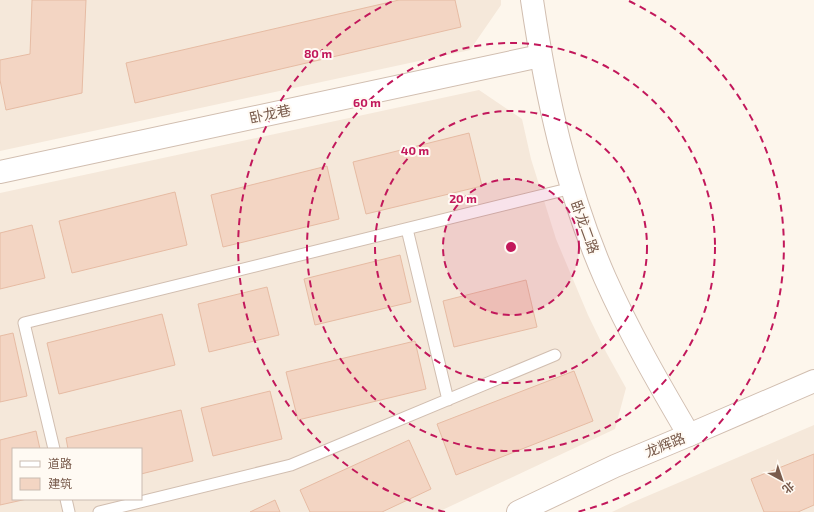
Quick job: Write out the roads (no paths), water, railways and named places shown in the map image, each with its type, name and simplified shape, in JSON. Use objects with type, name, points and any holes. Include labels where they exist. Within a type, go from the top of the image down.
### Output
[{"type":"street","name":"卧龙二路","points":[[532,0],[548,101],[559,146],[590,241],[604,276],[624,318],[645,359],[689,436]]},
{"type":"street","name":"卧龙巷","points":[[0,172],[540,56]]},
{"type":"street","name":"龙辉路","points":[[518,512],[615,466],[814,382]]},
{"type":"lane","points":[[54,448],[24,323],[572,188]]},
{"type":"lane","points":[[407,229],[448,400]]},
{"type":"lane","points":[[99,512],[291,465],[555,355]]},
{"type":"lane","points":[[66,500],[69,512]]}]
